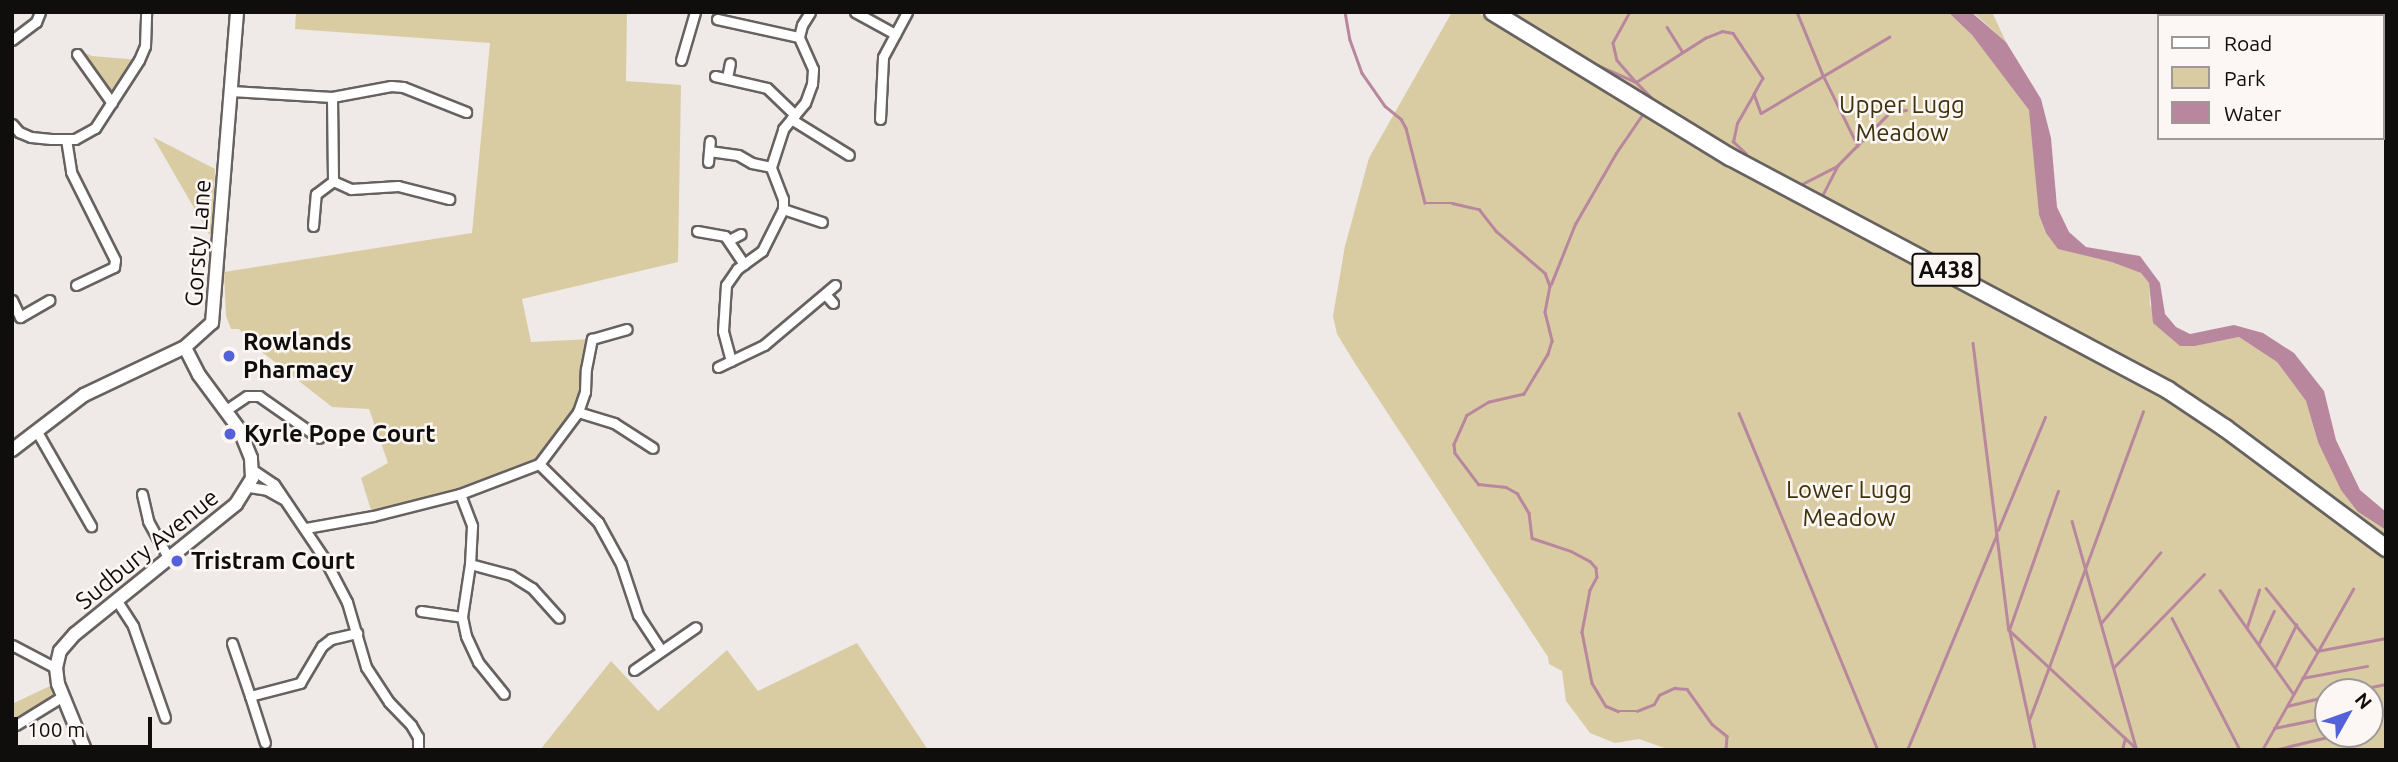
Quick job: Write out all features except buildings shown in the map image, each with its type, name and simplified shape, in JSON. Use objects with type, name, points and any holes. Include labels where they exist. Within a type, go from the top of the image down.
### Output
[{"type":"highway","name":"A438","points":[[1493,12],[1730,157],[2168,390],[2386,548]]},
{"type":"street","points":[[12,40],[36,22],[40,12]]},
{"type":"street","points":[[14,131],[31,137],[66,139],[83,136],[95,128],[132,74],[145,46],[146,12]]},
{"type":"street","points":[[229,12],[237,12]]},
{"type":"street","name":"Gorsty Lane","points":[[12,450],[36,430],[109,381],[185,347],[210,327],[215,315],[217,237],[237,12]]},
{"type":"street","points":[[681,60],[695,12]]},
{"type":"street","points":[[731,361],[723,331],[724,294],[731,275],[762,251],[783,209],[783,199],[771,167],[783,129],[808,97],[813,77],[811,62],[799,37],[810,12]]},
{"type":"street","points":[[855,12],[895,33]]},
{"type":"street","points":[[880,119],[883,57],[907,12]]},
{"type":"street","points":[[717,19],[734,27],[799,37]]},
{"type":"street","points":[[76,54],[112,103]]},
{"type":"street","points":[[727,78],[730,63]]},
{"type":"street","points":[[715,76],[767,88],[793,117],[849,155]]},
{"type":"street","points":[[231,91],[332,97],[391,86],[403,87],[466,112]]},
{"type":"street","points":[[332,97],[333,181]]},
{"type":"street","points":[[66,139],[71,172],[115,260],[114,267],[76,285]]},
{"type":"street","points":[[708,162],[709,146],[738,155],[752,163],[771,167]]},
{"type":"street","points":[[333,181],[351,189],[398,186],[449,199]]},
{"type":"street","points":[[313,226],[316,194],[333,181]]},
{"type":"street","points":[[783,209],[822,222]]},
{"type":"street","points":[[697,231],[720,233],[729,240],[744,264]]},
{"type":"street","points":[[729,240],[741,234]]},
{"type":"street","points":[[718,367],[764,345],[835,285]]},
{"type":"street","points":[[825,294],[833,303]]},
{"type":"street","points":[[12,300],[20,317]]},
{"type":"street","points":[[12,325],[20,317],[50,300]]},
{"type":"street","points":[[306,528],[373,516],[460,494],[539,464],[578,412],[585,392],[592,339],[627,329]]},
{"type":"street","points":[[185,347],[199,374],[226,410],[247,446],[253,470],[274,484],[306,528],[341,589],[366,667],[389,702],[418,737],[418,750]]},
{"type":"street","points":[[226,410],[247,396],[259,396],[320,439]]},
{"type":"street","points":[[578,412],[614,423],[653,448]]},
{"type":"street","points":[[36,430],[91,526]]},
{"type":"street","points":[[539,464],[598,523],[621,564],[638,615],[661,650]]},
{"type":"street","name":"Sudbury Avenue","points":[[56,668],[65,644],[236,505],[249,487],[253,470]]},
{"type":"street","points":[[249,487],[267,490],[285,500]]},
{"type":"street","points":[[142,494],[148,521],[169,559]]},
{"type":"street","points":[[460,494],[472,526],[470,564],[462,617],[466,636],[478,662],[504,694]]},
{"type":"street","points":[[470,564],[511,575],[533,588],[559,618]]},
{"type":"street","points":[[117,601],[133,626],[165,718]]},
{"type":"street","points":[[421,611],[462,617]]},
{"type":"street","points":[[634,670],[696,628]]},
{"type":"street","points":[[250,696],[300,683],[321,646],[331,639],[357,633]]},
{"type":"street","points":[[232,643],[265,743]]},
{"type":"street","points":[[12,645],[56,668],[63,696],[85,750]]},
{"type":"street","points":[[16,725],[63,696]]},
{"type":"green space","points":[[296,12],[627,12],[626,81],[681,85],[678,262],[522,299],[531,342],[592,339],[585,392],[539,464],[373,516],[361,478],[388,463],[369,409],[332,407],[257,348],[239,329],[231,329],[226,316],[224,272],[472,233],[490,43],[295,29]]},
{"type":"green space","name":"Lower Lugg Meadow","points":[[1452,12],[1477,12],[1666,129],[2190,410],[2386,552],[2386,750],[1670,750],[1639,739],[1615,743],[1590,733],[1566,701],[1562,671],[1549,664],[1548,657],[1337,334],[1333,316],[1345,246],[1369,158]]},
{"type":"green space","name":"Upper Lugg Meadow","points":[[1506,12],[1948,12],[1972,35],[2030,110],[2039,215],[2046,233],[2141,273],[2149,283],[2150,306],[2195,346],[2239,337],[2277,362],[2306,401],[2318,442],[2358,512],[2386,530],[2386,540],[2215,411],[2163,378],[1705,135]]},
{"type":"green space","points":[[1971,12],[1992,12],[2006,42],[1976,15]]},
{"type":"green space","points":[[74,48],[92,56],[139,60],[112,103]]},
{"type":"green space","points":[[153,137],[215,169],[212,239]]},
{"type":"green space","points":[[857,643],[928,750],[540,750],[611,661],[658,711],[727,650],[758,691]]},
{"type":"green space","points":[[50,686],[54,698],[12,723],[12,704]]},
{"type":"water","points":[[1948,12],[1971,12],[2006,42],[2041,99],[2051,138],[2057,207],[2069,232],[2086,247],[2140,256],[2160,283],[2165,314],[2176,327],[2190,334],[2234,325],[2263,333],[2294,353],[2324,391],[2336,440],[2360,490],[2386,512],[2386,530],[2358,512],[2341,490],[2318,442],[2306,401],[2277,362],[2239,337],[2195,346],[2180,346],[2153,323],[2149,283],[2141,273],[2112,262],[2058,249],[2046,233],[2039,215],[2029,110],[1972,35]]},
{"type":"waterway","points":[[1345,12],[1350,40],[1362,73],[1385,106],[1401,119],[1406,128],[1425,203],[1452,203],[1479,209],[1496,231],[1545,273],[1550,286],[1545,312],[1552,341],[1548,354],[1524,394],[1489,402],[1467,415],[1454,444],[1455,453],[1478,484],[1506,487],[1517,493],[1529,513],[1532,538],[1571,551],[1590,561],[1596,568],[1597,577],[1590,590],[1582,632],[1592,683],[1606,706],[1618,711],[1637,711],[1654,704],[1659,695],[1674,688],[1687,689],[1712,724],[1727,736],[1726,750]]},
{"type":"waterway","points":[[1509,12],[1578,55]]},
{"type":"waterway","points":[[1630,12],[1613,43],[1617,60],[1636,82],[1705,38],[1722,31],[1733,33],[1763,78],[1754,94]]},
{"type":"waterway","points":[[1797,12],[1823,75],[1858,146]]},
{"type":"waterway","points":[[1667,27],[1682,51]]},
{"type":"waterway","points":[[1746,154],[1733,142],[1737,123],[1754,94],[1761,113],[1889,37]]},
{"type":"waterway","points":[[1586,60],[1636,82],[1657,103]]},
{"type":"waterway","points":[[1800,185],[1837,166],[1890,112],[1906,110]]},
{"type":"waterway","points":[[1551,284],[1575,224],[1616,153],[1642,115]]},
{"type":"waterway","points":[[1713,138],[1751,159]]},
{"type":"waterway","points":[[1822,196],[1837,166]]},
{"type":"waterway","points":[[1973,343],[2009,630],[2136,748]]},
{"type":"waterway","points":[[2049,667],[2143,412]]},
{"type":"waterway","points":[[1739,413],[1878,750]]},
{"type":"waterway","points":[[1998,530],[2045,417]]},
{"type":"waterway","points":[[2035,750],[2009,630],[2058,491]]},
{"type":"waterway","points":[[2072,521],[2137,750]]},
{"type":"waterway","points":[[1907,750],[1996,536]]},
{"type":"waterway","points":[[2101,623],[2160,553]]},
{"type":"waterway","points":[[2114,667],[2204,574]]},
{"type":"waterway","points":[[2266,588],[2317,651],[2386,638]]},
{"type":"waterway","points":[[2262,750],[2353,589]]},
{"type":"waterway","points":[[2220,590],[2293,693]]},
{"type":"waterway","points":[[2247,627],[2259,590]]},
{"type":"waterway","points":[[2259,643],[2274,611]]},
{"type":"waterway","points":[[2172,618],[2240,750]]},
{"type":"waterway","points":[[2276,666],[2296,625]]},
{"type":"waterway","points":[[2302,678],[2367,666]]},
{"type":"waterway","points":[[2029,720],[2049,667]]},
{"type":"waterway","points":[[2287,706],[2314,699]]},
{"type":"waterway","points":[[2274,728],[2314,720]]},
{"type":"waterway","points":[[2122,750],[2125,738]]},
{"type":"waterway","points":[[2274,750],[2314,740]]},
{"type":"place","name":"Rowlands Pharmacy","points":[[229,356]]},
{"type":"place","name":"Kyrle Pope Court","points":[[230,434]]},
{"type":"place","name":"Tristram Court","points":[[177,561]]}]
